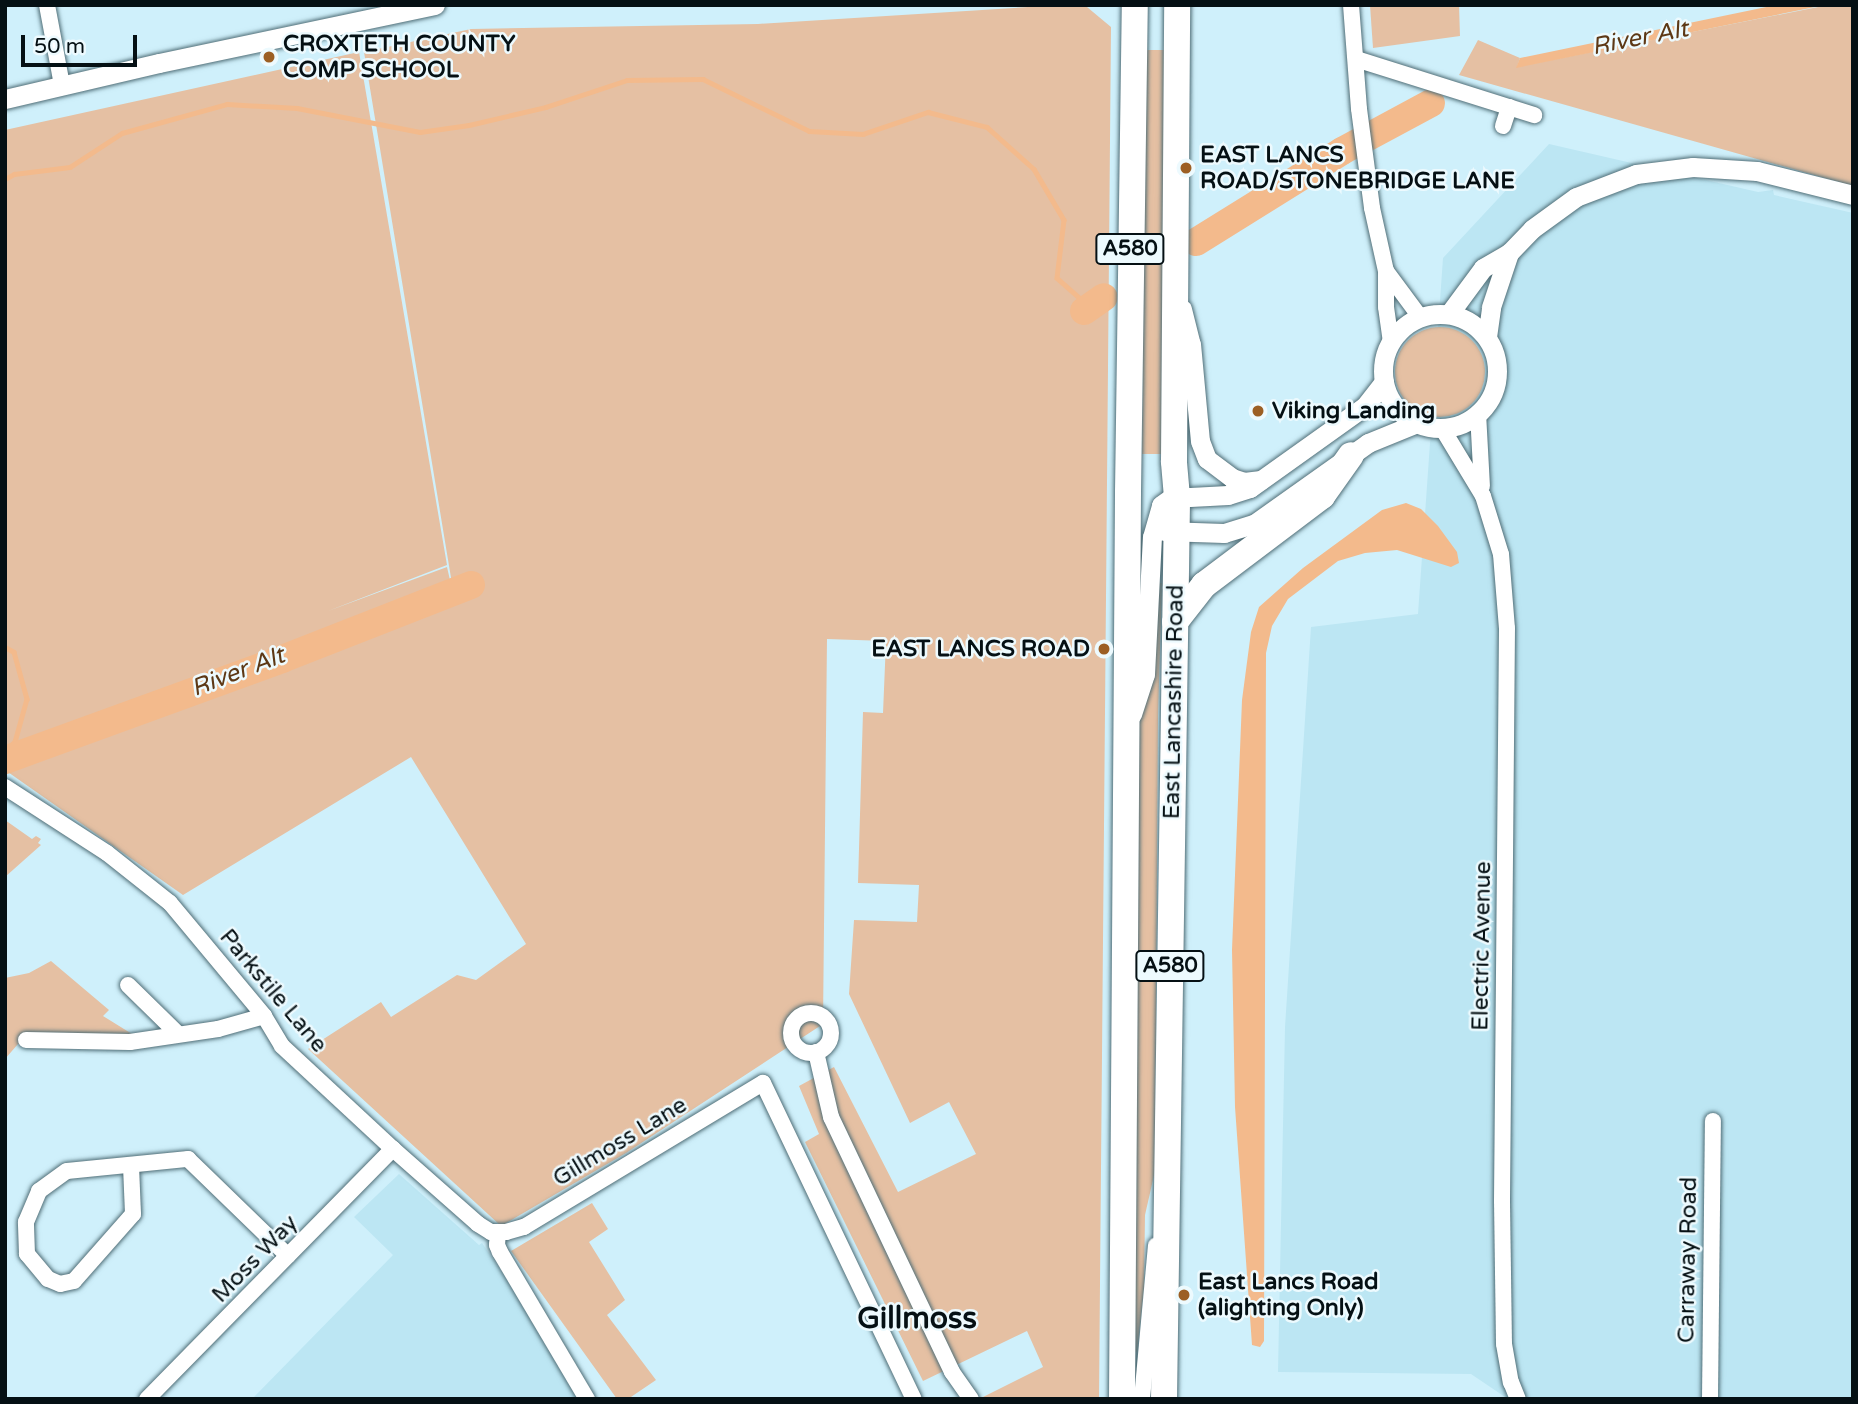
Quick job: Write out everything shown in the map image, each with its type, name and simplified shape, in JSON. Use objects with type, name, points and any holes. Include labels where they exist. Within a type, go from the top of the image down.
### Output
[{"type":"highway","name":"East Lancashire Road","points":[[1122,1399],[1128,492],[1135,5]]},
{"type":"highway","name":"East Lancashire Road","points":[[1164,1399],[1175,622],[1165,530],[1177,497],[1174,461],[1177,5]]},
{"type":"highway","points":[[1175,622],[1204,584],[1322,496],[1351,455]]},
{"type":"street","points":[[47,5],[62,85]]},
{"type":"street","points":[[1351,5],[1373,208],[1386,271],[1385,307],[1391,341]]},
{"type":"street","points":[[5,99],[425,6]]},
{"type":"street","points":[[1356,59],[1534,115]]},
{"type":"street","points":[[1503,126],[1509,107]]},
{"type":"street","points":[[1450,314],[1483,268],[1509,253],[1532,229],[1576,197],[1636,174],[1693,167],[1757,171],[1853,195]]},
{"type":"street","points":[[1487,337],[1491,307],[1509,253]]},
{"type":"street","points":[[1386,271],[1420,317]]},
{"type":"street","points":[[1176,282],[1191,344],[1200,441],[1207,459],[1232,478],[1244,482],[1266,479]]},
{"type":"street","points":[[1450,314],[1471,322],[1487,337],[1493,350],[1497,377],[1493,391],[1478,414],[1461,424],[1442,428],[1418,423],[1402,413],[1390,399],[1384,382],[1385,354],[1391,341],[1404,327],[1420,317],[1450,314]]},
{"type":"street","points":[[1177,497],[1239,493],[1266,479],[1365,406],[1384,382]]},
{"type":"street","name":"Electric Avenue","points":[[1478,414],[1483,496],[1501,554],[1507,628],[1502,1201],[1504,1344],[1511,1382],[1518,1399]]},
{"type":"street","points":[[1128,492],[1135,508],[1165,530],[1224,533],[1254,524],[1382,435],[1418,423]]},
{"type":"street","name":"Electric Avenue","points":[[1442,428],[1483,496]]},
{"type":"street","points":[[1127,732],[1145,674],[1165,530]]},
{"type":"street","name":"Parkstile Lane","points":[[5,787],[107,853],[170,903],[264,1016],[282,1046],[478,1224],[498,1233]]},
{"type":"street","points":[[128,985],[178,1034]]},
{"type":"street","points":[[26,1040],[130,1042],[218,1029],[264,1016]]},
{"type":"street","points":[[816,1052],[831,1117],[952,1373],[971,1399]]},
{"type":"street","name":"Gillmoss Lane","points":[[498,1233],[524,1227],[763,1083],[914,1399]]},
{"type":"street","name":"Carraway Road","points":[[1710,1399],[1713,1121]]},
{"type":"street","name":"Moss Way","points":[[149,1398],[393,1149]]},
{"type":"street","points":[[131,1166],[133,1214],[74,1281],[60,1284],[48,1279],[27,1254],[26,1222],[39,1191],[67,1171],[188,1159],[288,1256]]},
{"type":"street","points":[[1142,1399],[1149,1292],[1166,1171]]},
{"type":"street","points":[[498,1233],[500,1252],[587,1399]]},
{"type":"shaded area","points":[[1060,5],[1087,7],[1111,27],[1099,1399],[979,1399],[1043,1367],[1027,1331],[923,1381],[805,1142],[819,1134],[799,1086],[834,1067],[898,1192],[976,1154],[949,1102],[910,1123],[849,994],[854,920],[917,922],[919,885],[858,883],[863,712],[883,713],[886,641],[827,639],[823,1024],[626,1153],[501,1226],[308,1049],[381,1002],[391,1017],[457,975],[476,980],[526,944],[411,757],[183,895],[5,770],[5,130],[359,52],[447,565],[328,611],[447,567],[455,602],[364,52],[471,29],[758,24]]},
{"type":"shaded area","points":[[1370,5],[1459,5],[1460,36],[1373,48]]},
{"type":"shaded area","points":[[1828,5],[1853,5],[1853,186],[1459,75],[1478,40],[1520,58],[1517,67]]},
{"type":"shaded area","points":[[1145,50],[1164,50],[1165,454],[1142,454]]},
{"type":"shaded area","points":[[1549,144],[1758,192],[1773,190],[1774,195],[1853,213],[1853,1399],[1508,1399],[1471,1374],[1278,1372],[1285,1027],[1311,627],[1418,614],[1443,258]]},
{"type":"shaded area","points":[[1431,327],[1449,327],[1465,334],[1478,347],[1485,363],[1485,381],[1478,397],[1465,410],[1449,417],[1431,417],[1415,410],[1402,397],[1395,381],[1395,363],[1402,347],[1415,334]]},
{"type":"shaded area","points":[[1157,583],[1162,583],[1158,717],[1155,1171],[1145,1215],[1144,1288],[1137,1352],[1133,1351],[1138,727],[1149,681]]},
{"type":"shaded area","points":[[5,820],[32,839],[36,836],[41,839],[38,843],[41,845],[5,877]]},
{"type":"shaded area","points":[[51,961],[109,1010],[103,1016],[145,1042],[18,1044],[5,1059],[5,978],[29,973]]},
{"type":"shaded area","points":[[399,1174],[479,1245],[482,1243],[589,1399],[252,1399],[393,1255],[354,1217]]},
{"type":"shaded area","points":[[592,1203],[608,1229],[589,1242],[625,1300],[607,1315],[656,1380],[628,1399],[617,1399],[511,1251]]},
{"type":"water","points":[[1776,5],[1825,5],[1516,68],[1520,58]]},
{"type":"water","points":[[1406,503],[1421,509],[1438,526],[1457,552],[1459,563],[1451,567],[1397,550],[1365,553],[1338,561],[1288,599],[1272,626],[1266,653],[1264,1341],[1260,1347],[1252,1345],[1235,1107],[1232,950],[1242,700],[1251,632],[1259,607],[1303,568],[1382,510]]},
{"type":"waterway","points":[[5,179],[14,174],[70,167],[122,133],[227,104],[297,108],[420,132],[469,125],[546,107],[627,80],[703,79],[809,131],[863,134],[928,112],[987,127],[1034,169],[1064,220],[1057,278],[1090,307]]},
{"type":"waterway","name":"River Alt","points":[[1196,242],[1342,151],[1431,103]]},
{"type":"waterway","name":"River Alt","points":[[1084,311],[1104,297]]},
{"type":"waterway","name":"River Alt","points":[[5,760],[282,659],[471,585]]},
{"type":"waterway","points":[[5,647],[14,652],[27,699],[15,742],[5,751]]},
{"type":"place","name":"CROXTETH COUNTY COMP SCHOOL","points":[[269,57]]},
{"type":"place","name":"EAST LANCS ROAD/STONEBRIDGE LANE","points":[[1186,168]]},
{"type":"place","name":"Viking Landing","points":[[1258,411]]},
{"type":"place","name":"EAST LANCS ROAD","points":[[1104,649]]},
{"type":"place","name":"East Lancs Road (alighting Only)","points":[[1184,1295]]},
{"type":"district","name":"Gillmoss","points":[[917,1319]]}]
